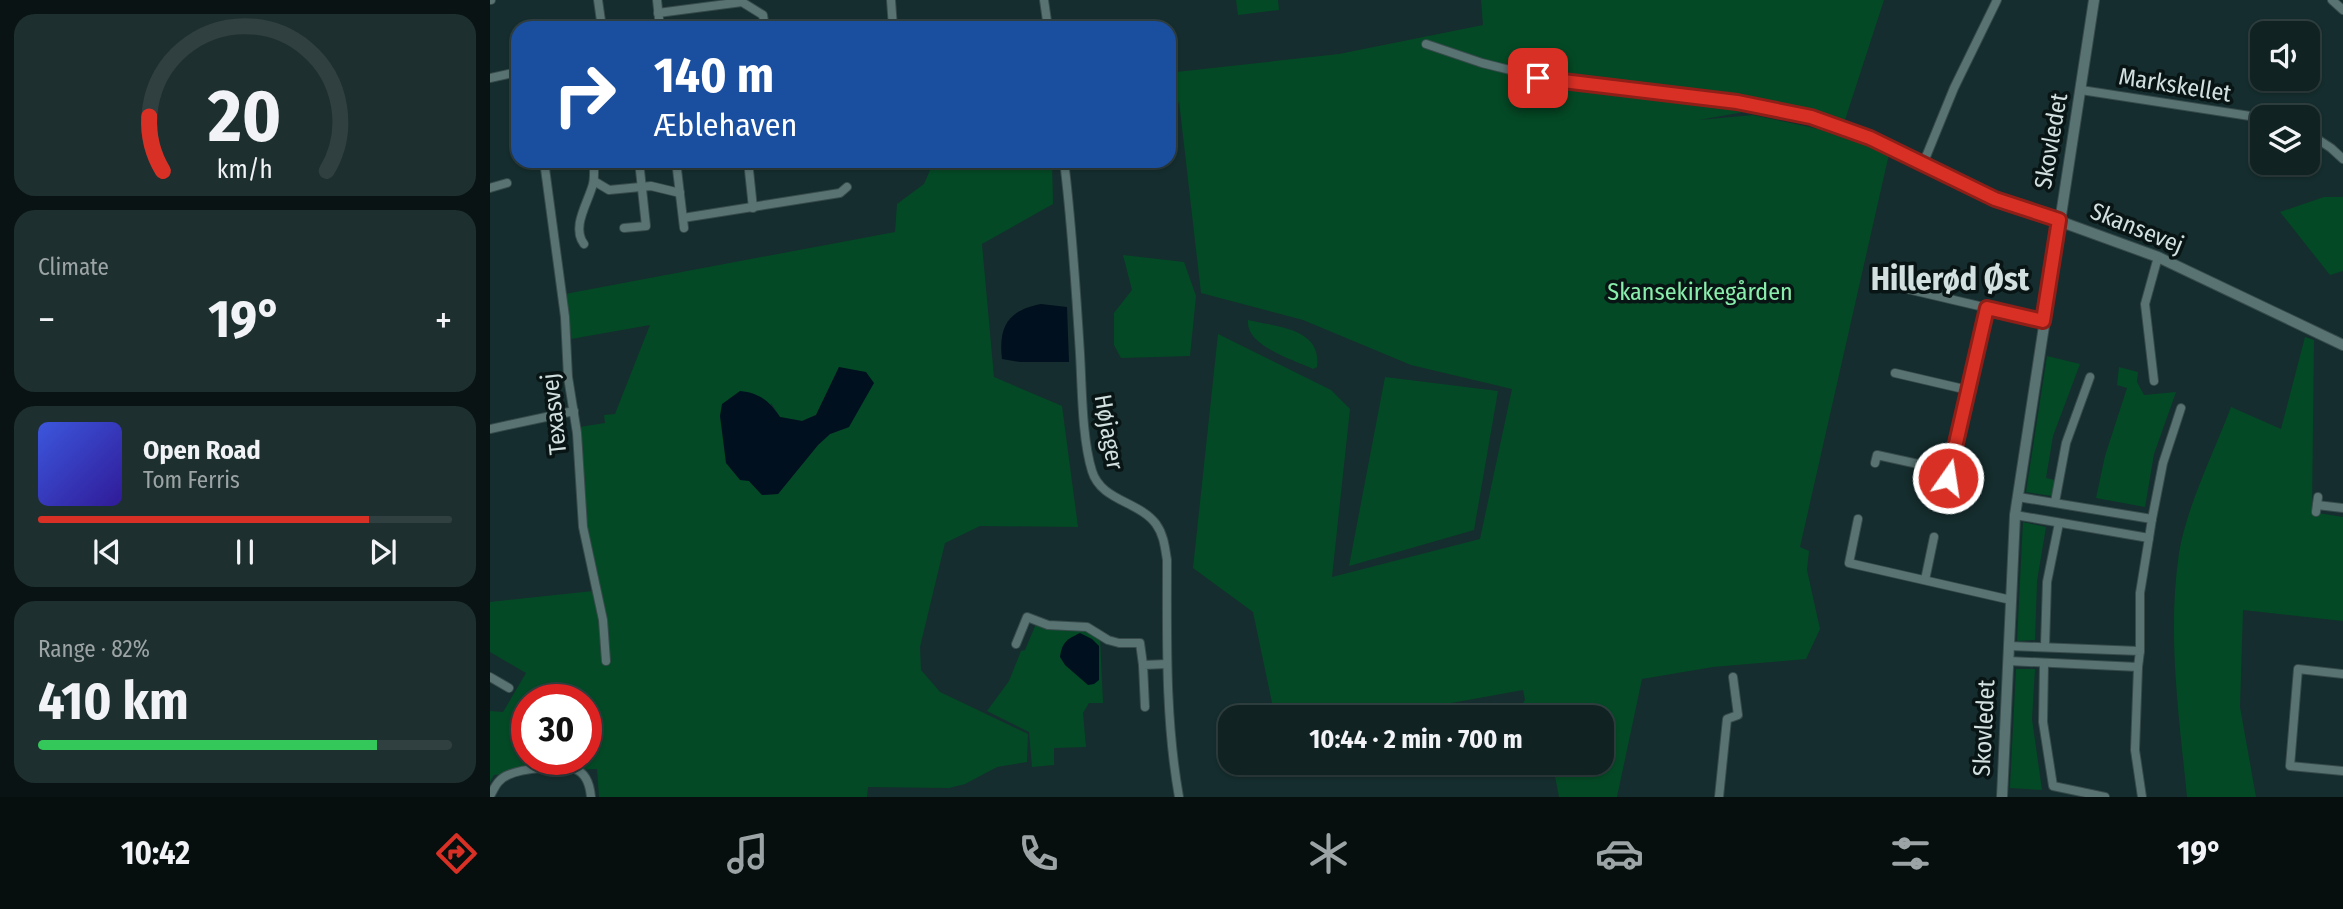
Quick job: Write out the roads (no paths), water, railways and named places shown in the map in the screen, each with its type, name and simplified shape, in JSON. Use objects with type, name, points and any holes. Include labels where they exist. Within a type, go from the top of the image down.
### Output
[{"type":"street","points":[[598,0],[601,21]]},
{"type":"street","points":[[657,0],[660,21]]},
{"type":"street","points":[[891,0],[892,21]]},
{"type":"street","points":[[1044,0],[1047,21]]},
{"type":"street","points":[[1923,164],[1954,88],[1997,0]]},
{"type":"street","name":"Skovledet","points":[[2002,797],[2015,515],[2094,0]]},
{"type":"street","points":[[2332,0],[2342,7]]},
{"type":"street","points":[[659,13],[742,2],[763,15],[764,21]]},
{"type":"street","name":"Skansevej","points":[[1426,44],[1538,78],[1774,108],[1841,127],[1995,199],[2158,257],[2343,345]]},
{"type":"street","points":[[490,78],[511,74]]},
{"type":"street","name":"Markskellet","points":[[2081,90],[2250,116]]},
{"type":"street","points":[[2320,141],[2343,159]]},
{"type":"street","name":"Texasvej","points":[[545,168],[563,305],[583,527],[603,620],[606,661]]},
{"type":"street","points":[[584,244],[579,237],[579,227],[594,181],[595,168]]},
{"type":"street","points":[[624,228],[646,226],[640,168]]},
{"type":"street","points":[[677,168],[684,228]]},
{"type":"street","points":[[749,168],[753,208]]},
{"type":"street","name":"Højager","points":[[1065,168],[1071,215],[1083,412],[1091,469],[1101,487],[1149,517],[1156,524],[1164,541],[1167,560],[1170,733],[1179,797]]},
{"type":"street","points":[[594,181],[609,190],[642,186],[680,193]]},
{"type":"street","points":[[490,188],[508,183]]},
{"type":"street","points":[[683,218],[840,193],[847,187]]},
{"type":"street","points":[[2154,381],[2145,304],[2158,257]]},
{"type":"street","points":[[1907,289],[2043,321]]},
{"type":"street","points":[[1875,463],[1877,455],[1949,475],[1987,308]]},
{"type":"street","points":[[1895,373],[1968,390]]},
{"type":"street","points":[[2055,502],[2066,443],[2090,377]]},
{"type":"street","points":[[2142,797],[2135,750],[2140,593],[2163,463],[2181,408]]},
{"type":"street","points":[[490,429],[574,411]]},
{"type":"street","points":[[2018,497],[2152,519]]},
{"type":"street","points":[[2317,504],[2343,509]]},
{"type":"street","points":[[2015,515],[2149,538]]},
{"type":"street","points":[[1858,519],[1849,564],[2011,600]]},
{"type":"street","points":[[2045,646],[2047,582],[2059,523]]},
{"type":"street","points":[[1925,580],[1934,537]]},
{"type":"street","points":[[1016,644],[1027,617],[1048,625],[1087,626],[1108,640],[1140,643],[1145,708]]},
{"type":"street","name":"Skovledet","points":[[2009,646],[2140,651]]},
{"type":"street","name":"Skovledet","points":[[2008,662],[2138,667]]},
{"type":"street","points":[[2044,663],[2043,722],[2053,786],[2105,797]]},
{"type":"street","points":[[1143,665],[1167,664]]},
{"type":"street","points":[[2343,674],[2298,669],[2290,766],[2343,771]]},
{"type":"street","points":[[490,677],[509,688]]},
{"type":"street","points":[[1719,797],[1727,719],[1738,715],[1733,677]]},
{"type":"street","points":[[490,796],[497,782],[507,775],[525,770],[559,767],[575,769],[582,774],[587,780],[591,797]]},
{"type":"water","points":[[1041,304],[1067,307],[1069,362],[1020,362],[1002,359],[1002,337],[1008,321],[1021,310]]},
{"type":"water","points":[[839,367],[866,372],[874,383],[849,427],[830,434],[818,445],[778,494],[762,495],[749,481],[740,480],[726,463],[720,416],[722,404],[740,391],[747,392],[763,399],[780,417],[802,421],[816,415]]},
{"type":"water","points":[[1080,633],[1099,646],[1099,680],[1094,684],[1088,685],[1065,665],[1060,657],[1066,642]]},
{"type":"district","name":"Hillerød Øst","points":[[1950,279]]},
{"type":"park label","name":"Skansekirkegården","points":[[1700,292]]}]
